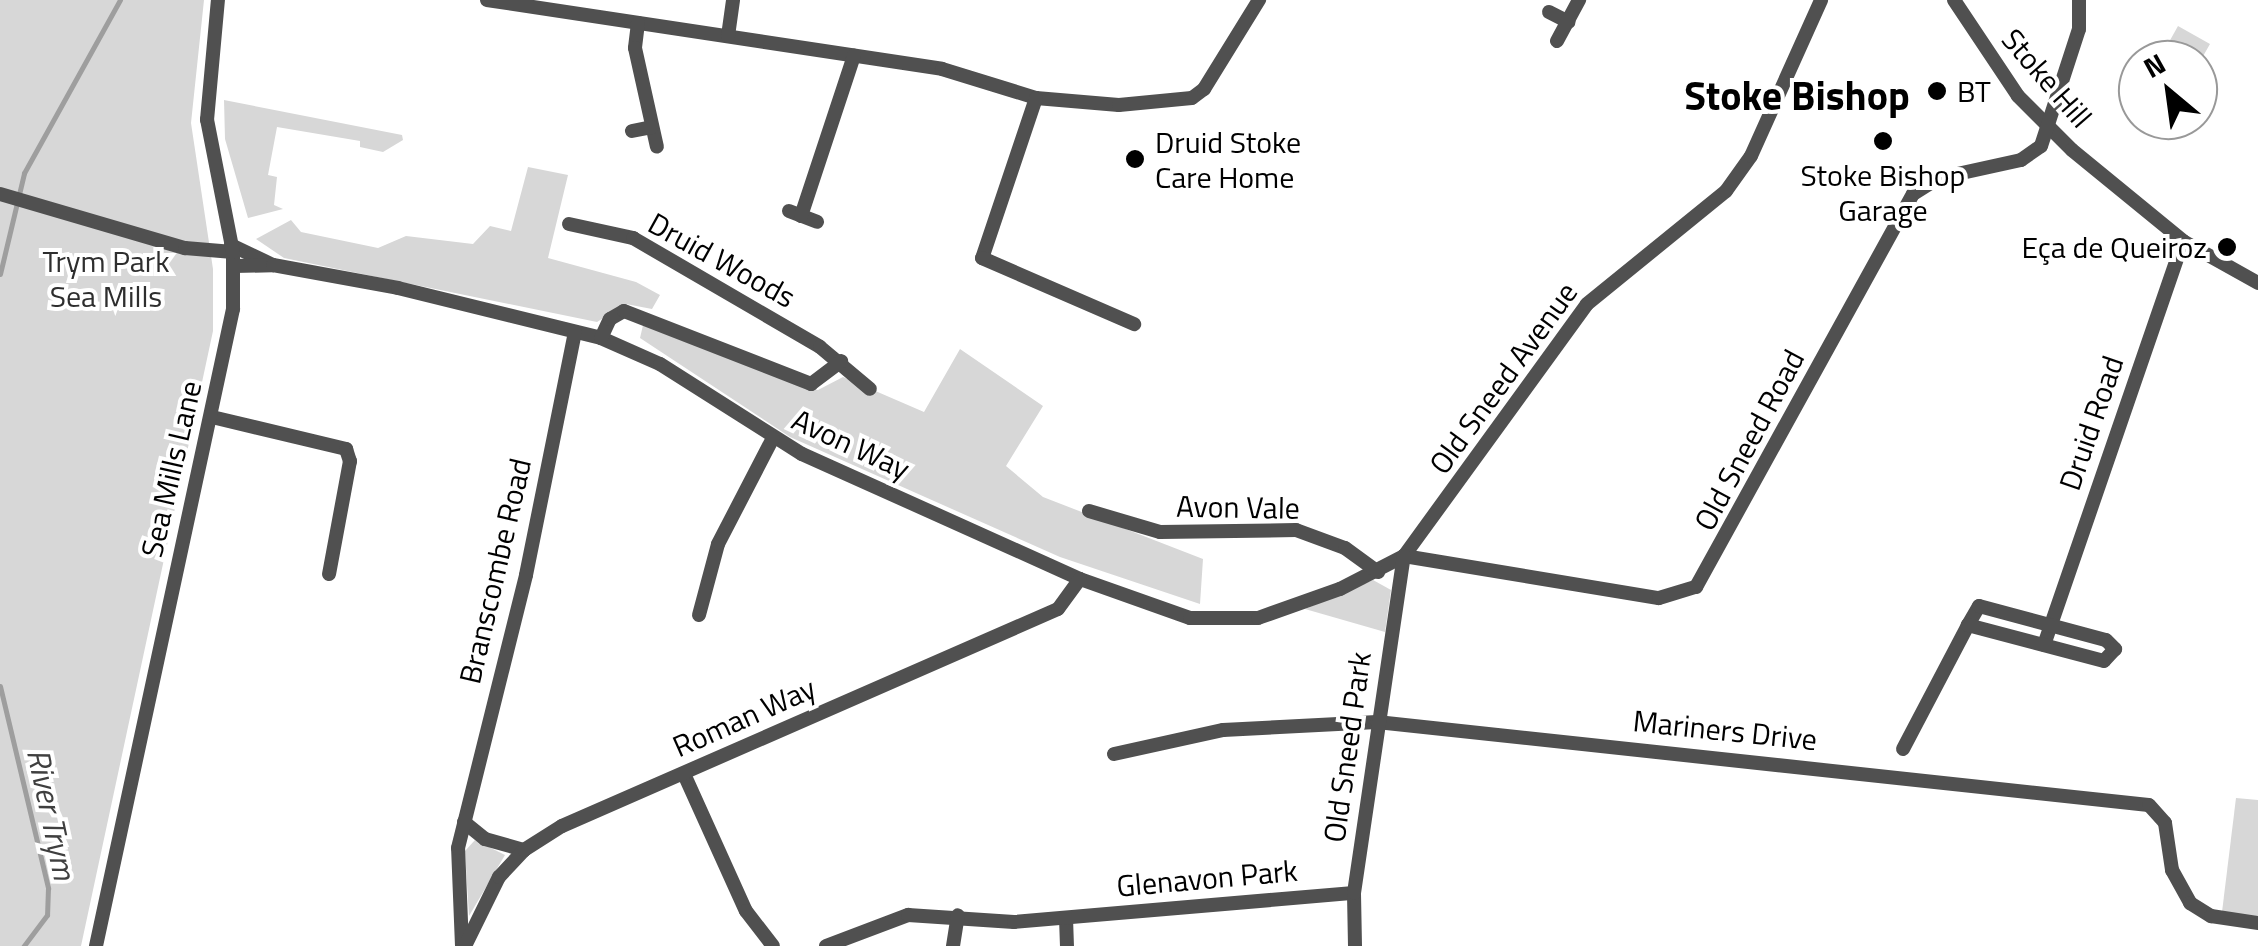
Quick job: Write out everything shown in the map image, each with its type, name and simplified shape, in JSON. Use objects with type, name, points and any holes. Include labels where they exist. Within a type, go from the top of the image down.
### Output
[{"type":"street","name":"Sea Mills Lane","points":[[96,946],[233,309],[232,254],[207,120],[218,0]]},
{"type":"street","points":[[487,0],[568,6],[638,24],[942,69],[1036,98],[1119,105],[1192,98],[1217,75],[1259,0]]},
{"type":"street","points":[[728,36],[733,0]]},
{"type":"street","points":[[1557,41],[1579,0]]},
{"type":"street","name":"Old Sneed Avenue","points":[[1404,556],[1587,304],[1726,192],[1751,156],[1820,0]]},
{"type":"street","name":"Stoke Hill","points":[[1954,0],[1998,70],[2051,130],[2183,241],[2258,284]]},
{"type":"street","points":[[2051,130],[2080,30],[2079,0]]},
{"type":"street","points":[[1549,12],[1569,22]]},
{"type":"street","points":[[638,24],[635,48],[657,147]]},
{"type":"street","points":[[816,222],[795,213],[854,56]]},
{"type":"street","points":[[1036,98],[982,258],[1134,324]]},
{"type":"street","points":[[632,132],[652,127]]},
{"type":"street","name":"Old Sneed Road","points":[[1404,556],[1659,598],[1686,594],[1707,574],[1913,194],[1939,178],[2020,160],[2051,130]]},
{"type":"street","points":[[3,195],[185,248],[232,254]]},
{"type":"street","name":"Druid Woods","points":[[570,224],[632,238],[841,361],[870,389]]},
{"type":"street","name":"Druid Road","points":[[2044,644],[2183,241]]},
{"type":"street","name":"Avon Way","points":[[232,254],[272,265]]},
{"type":"street","name":"Avon Way","points":[[232,254],[601,338],[660,364],[772,438],[1080,579],[1162,610],[1222,621],[1289,608],[1378,572],[1404,556]]},
{"type":"street","points":[[601,338],[610,319],[624,311],[810,384],[841,361]]},
{"type":"street","name":"Branscombe Road","points":[[464,946],[457,872],[464,822],[526,575],[575,332]]},
{"type":"street","points":[[212,416],[346,450],[350,461],[330,566],[348,562]]},
{"type":"street","points":[[699,615],[718,544],[772,438]]},
{"type":"street","name":"Avon Vale","points":[[1090,511],[1160,532],[1296,530],[1344,548],[1378,572]]},
{"type":"street","name":"Old Sneed Park","points":[[1355,946],[1354,893],[1376,722],[1404,556]]},
{"type":"street","name":"Roman Way","points":[[464,946],[500,877],[524,850],[562,826],[1058,608],[1080,579]]},
{"type":"street","points":[[1903,749],[1968,624],[1978,606],[2050,622],[2106,640],[2116,649],[2104,661],[1968,624]]},
{"type":"street","name":"Mariners Drive","points":[[1114,754],[1222,730],[1376,722],[2149,805],[2164,823],[2175,881],[2190,904],[2212,916],[2258,923]]},
{"type":"street","points":[[684,774],[746,911],[772,946]]},
{"type":"street","points":[[464,822],[485,839],[524,850]]},
{"type":"street","name":"Glenavon Park","points":[[826,946],[885,919],[958,916],[1014,922],[1354,893]]},
{"type":"street","points":[[953,946],[958,916]]},
{"type":"street","points":[[1066,918],[1067,946]]},
{"type":"green space","name":"Trym Park Sea Mills","points":[[0,0],[204,0],[191,123],[213,269],[213,331],[81,946],[0,946]]},
{"type":"green space","points":[[2178,26],[2203,40],[2170,40]]},
{"type":"green space","points":[[224,100],[402,135],[403,140],[383,152],[360,147],[360,141],[277,127],[268,175],[277,177],[274,205],[283,209],[248,218],[225,139]]},
{"type":"green space","points":[[528,167],[568,175],[548,258],[636,282],[660,295],[652,309],[626,304],[597,322],[284,258],[256,239],[291,220],[301,232],[378,248],[406,236],[473,244],[490,226],[511,231]]},
{"type":"green space","points":[[644,321],[797,384],[818,390],[843,377],[924,412],[960,349],[1043,406],[1006,466],[1043,497],[1203,559],[1200,604],[1060,557],[790,437],[640,338]]},
{"type":"green space","points":[[1373,580],[1391,590],[1385,632],[1305,609]]},
{"type":"green space","points":[[2236,798],[2258,800],[2258,918],[2222,912]]},
{"type":"green space","points":[[475,840],[505,855],[469,916],[465,851]]},
{"type":"waterway","name":"River Trym","points":[[0,274],[24,173],[120,0]]},
{"type":"waterway","name":"River Trym","points":[[0,686],[48,888],[47,915],[24,946]]},
{"type":"place","name":"BT","points":[[1937,91]]},
{"type":"place","name":"Stoke Bishop Garage","points":[[1883,141]]},
{"type":"place","name":"Druid Stoke Care Home","points":[[1135,159]]},
{"type":"place","name":"Eça de Queiroz","points":[[2227,247]]},
{"type":"district","name":"Stoke Bishop","points":[[1797,96]]}]
